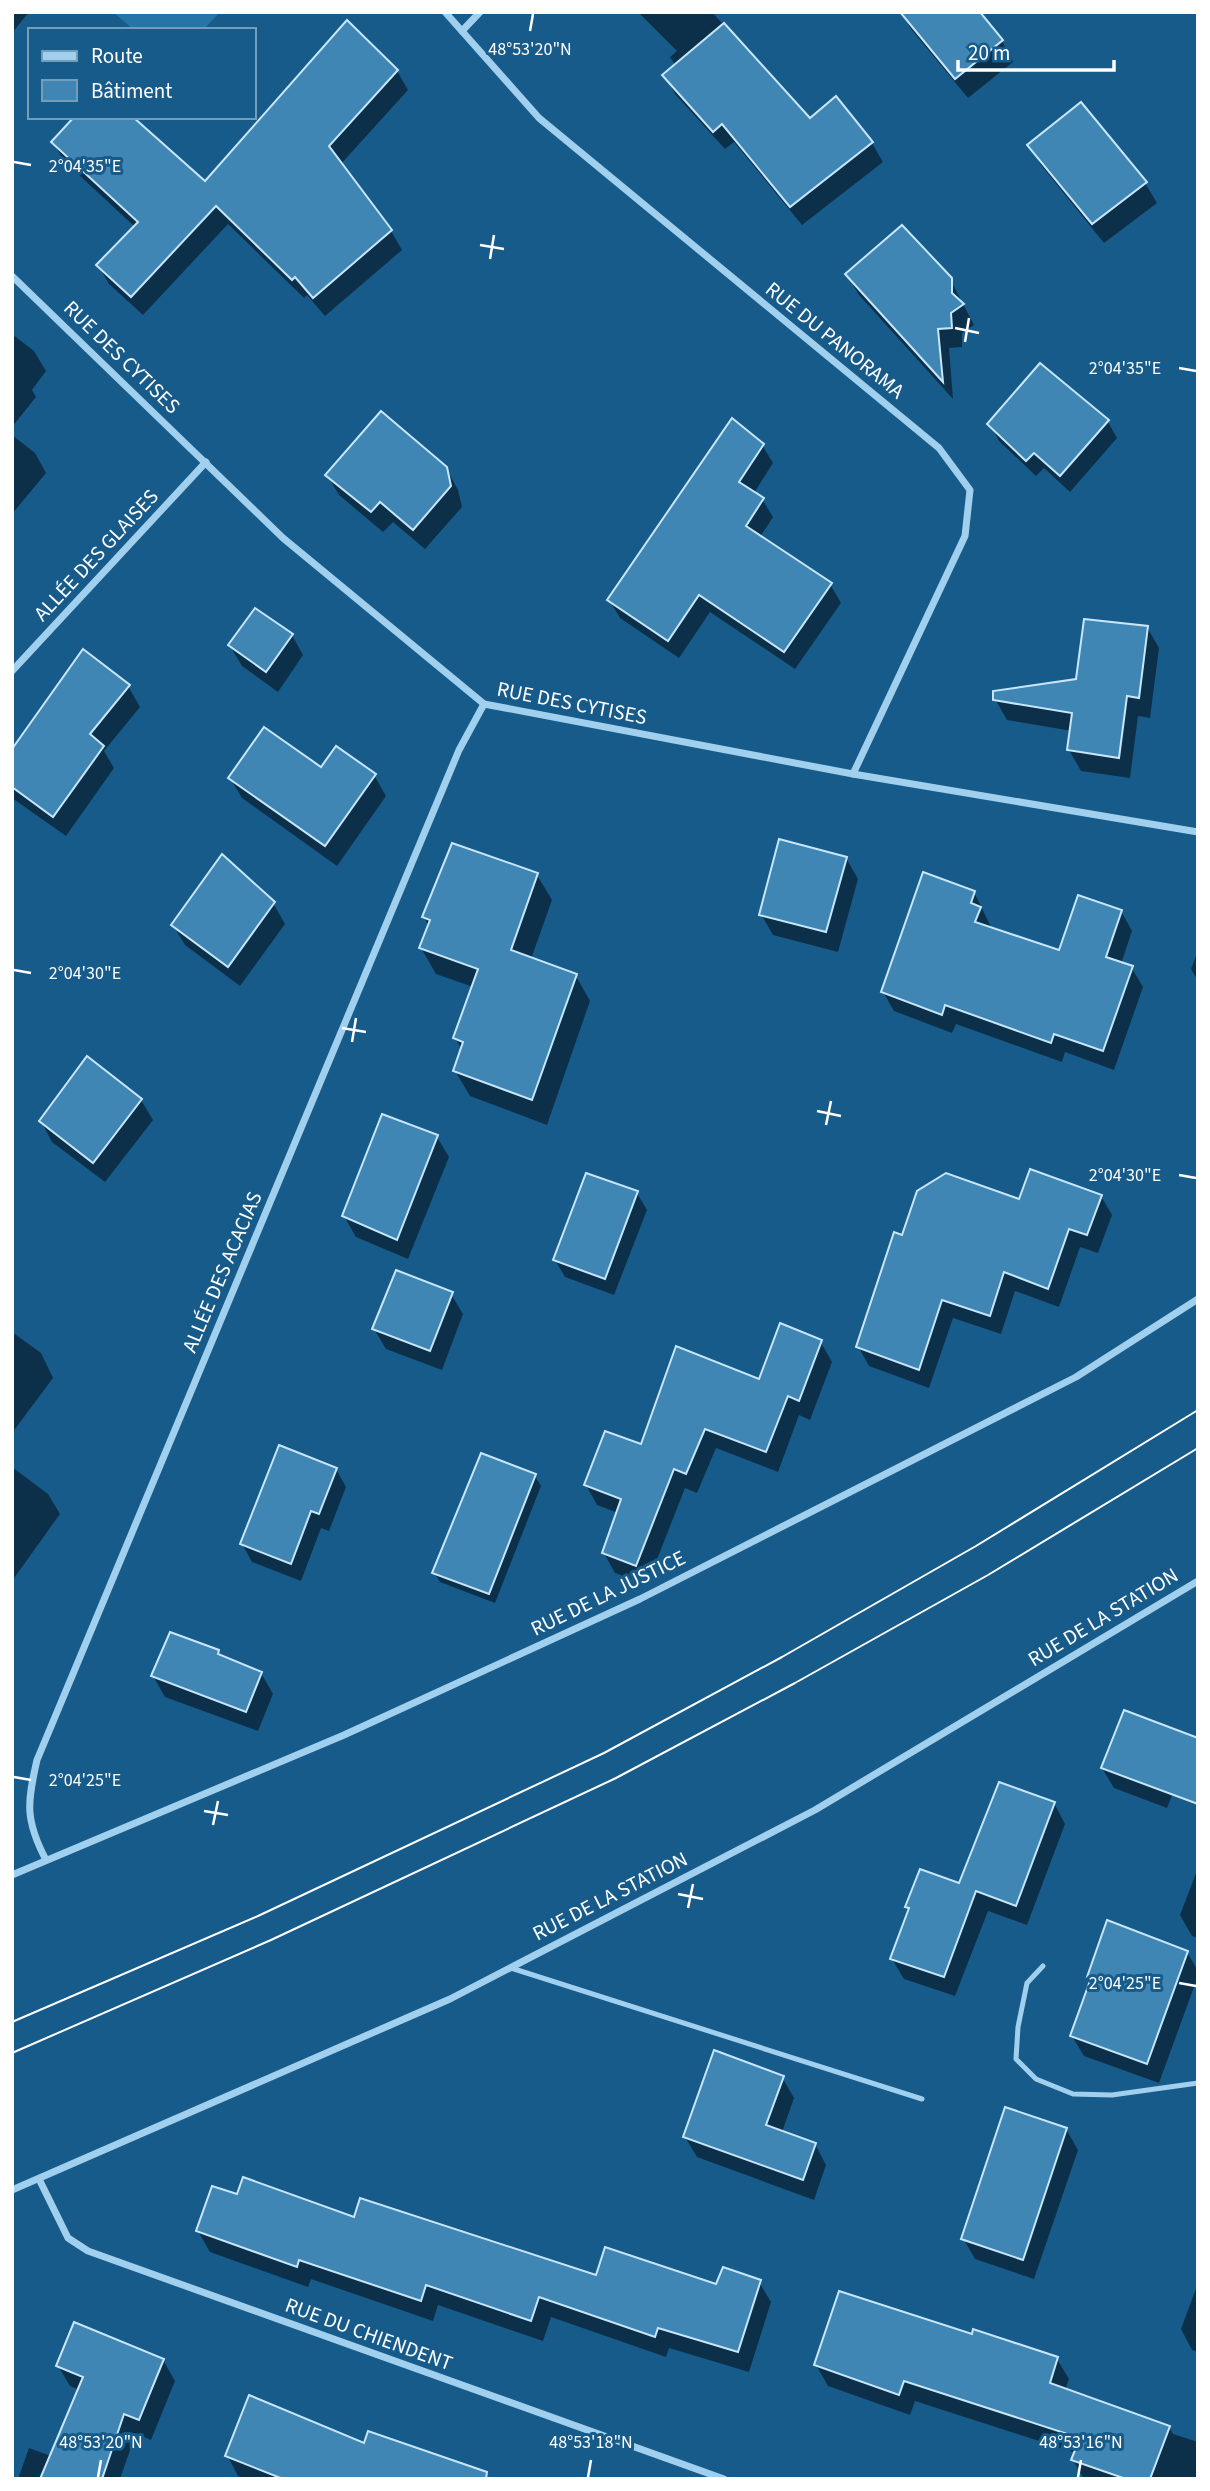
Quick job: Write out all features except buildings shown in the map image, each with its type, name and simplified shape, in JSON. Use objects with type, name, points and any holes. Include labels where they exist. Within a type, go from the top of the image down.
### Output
[{"type":"street","name":"RUE DU PANORAMA","points":[[445,12],[539,118],[939,448],[970,490],[965,536],[853,774]]},
{"type":"street","points":[[462,31],[480,12]]},
{"type":"street","name":"RUE DES CYTISES","points":[[12,276],[282,538],[484,705],[853,774],[1198,832]]},
{"type":"street","name":"ALLÉE DES GLAISES","points":[[12,671],[206,462]]},
{"type":"street","name":"ALLÉE DES ACACIAS","points":[[46,1860],[30,1821],[29,1796],[37,1760],[454,762],[484,705]]},
{"type":"street","name":"RUE DE LA JUSTICE","points":[[12,1875],[344,1735],[640,1599],[1076,1377],[1198,1299]]},
{"type":"street","name":"RUE DE LA STATION","points":[[12,2190],[450,1999],[511,1968],[815,1810],[1198,1581]]},
{"type":"street","name":"RUE DU CHIENDENT","points":[[39,2179],[68,2238],[88,2251],[724,2479]]},
{"type":"lane","points":[[1043,1966],[1027,1983],[1017,2038],[1016,2059],[1036,2079],[1073,2094],[1112,2095],[1198,2083]]},
{"type":"lane","points":[[511,1968],[922,2099]]},
{"type":"shaded area","points":[[113,12],[220,12],[205,28],[132,28]]},
{"type":"tram line","points":[[12,2022],[258,1916],[604,1753],[782,1657],[976,1546],[1198,1410]]},
{"type":"tram line","points":[[12,2053],[271,1940],[616,1778],[795,1683],[988,1575],[1198,1448]]}]
